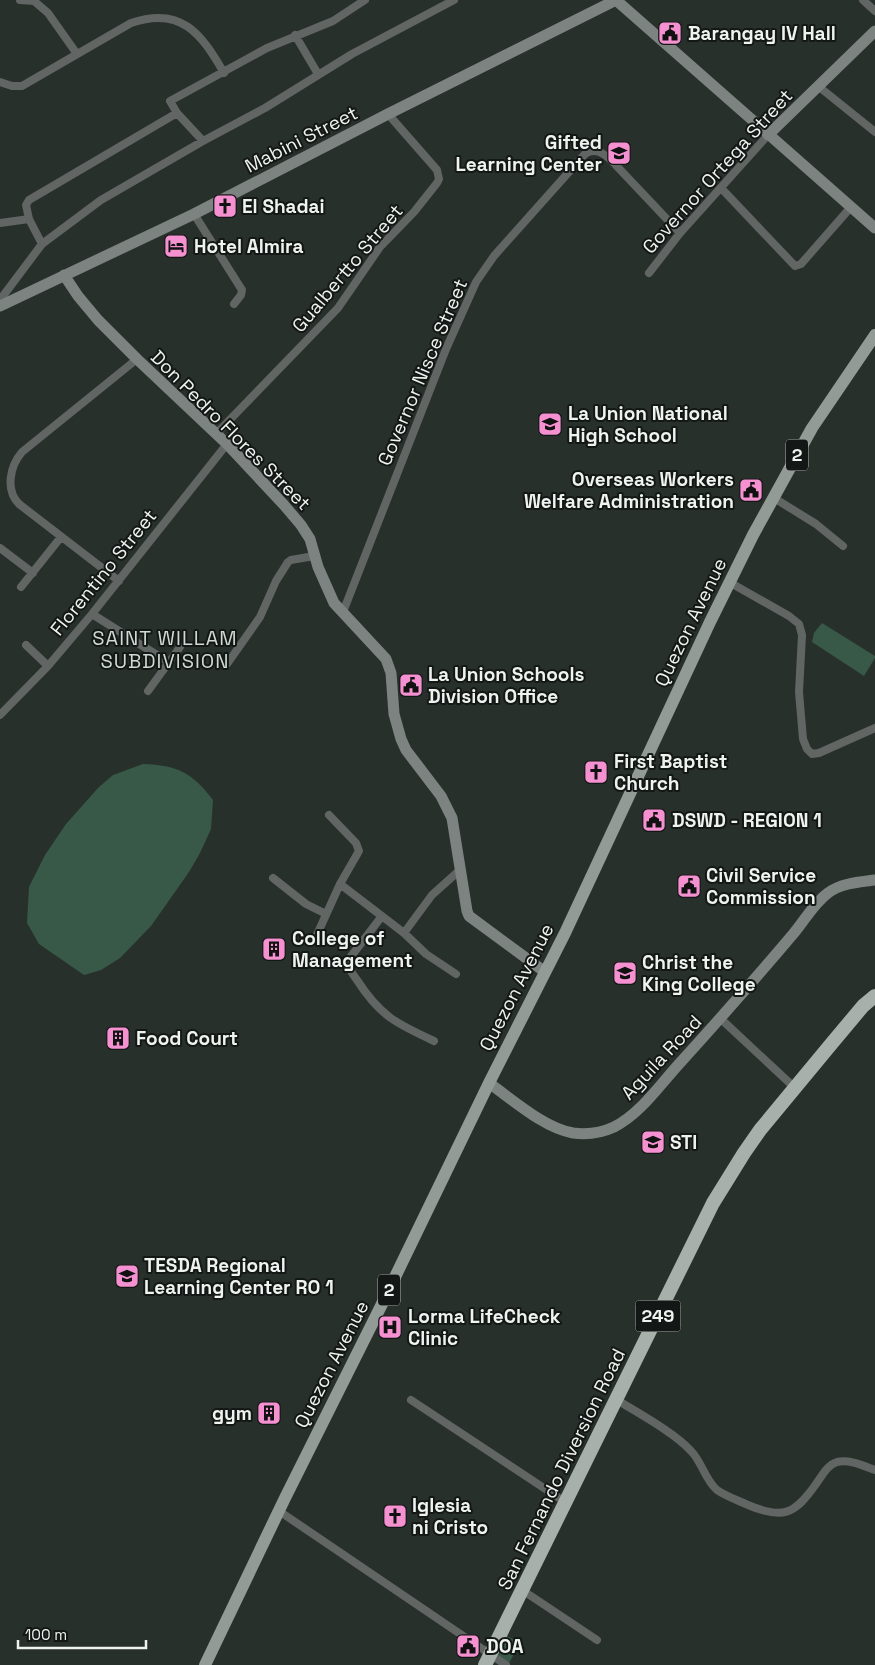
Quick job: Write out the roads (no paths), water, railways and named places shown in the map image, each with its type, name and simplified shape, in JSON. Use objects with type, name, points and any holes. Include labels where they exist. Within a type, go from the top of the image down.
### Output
[{"type":"highway","name":"San Fernando Diversion Road","points":[[488,1659],[726,1180],[760,1130],[832,1043],[875,996]]},
{"type":"main road","name":"Quezon Avenue","points":[[205,1665],[489,1083],[546,972],[729,582],[812,428],[875,335]]},
{"type":"street","points":[[20,0],[34,1],[48,13],[77,54]]},
{"type":"street","points":[[203,141],[177,113],[170,101],[267,48],[333,21],[365,0]]},
{"type":"street","points":[[0,300],[42,244],[101,200],[264,108],[352,54],[454,0]]},
{"type":"street","points":[[616,0],[875,228]]},
{"type":"street","name":"Mabini Street","points":[[0,306],[194,214],[616,0]]},
{"type":"street","points":[[863,0],[875,12]]},
{"type":"street","points":[[0,82],[12,86],[22,86],[32,82],[131,23],[147,18],[164,17],[197,33],[209,46],[224,73]]},
{"type":"street","name":"Governor Ortega Street","points":[[649,272],[680,233],[768,135],[875,31]]},
{"type":"street","points":[[295,35],[318,74]]},
{"type":"street","points":[[818,86],[875,132]]},
{"type":"street","points":[[42,244],[29,219],[26,205],[29,200],[177,113]]},
{"type":"street","name":"Gualbertto Street","points":[[216,434],[338,308],[380,248],[414,212],[437,183],[439,179],[437,170],[388,114]]},
{"type":"street","name":"Governor Nisce Street","points":[[343,612],[462,310],[476,282],[494,256],[550,192],[585,154],[590,151],[599,151],[610,160],[680,233]]},
{"type":"street","points":[[721,188],[795,266],[801,264],[851,207]]},
{"type":"street","points":[[194,214],[242,290],[241,295],[234,304]]},
{"type":"street","points":[[0,223],[29,219]]},
{"type":"street","name":"Don Pedro Flores Street","points":[[64,275],[98,320],[226,444],[284,504],[301,525],[310,539],[326,588],[334,602],[386,659],[391,674],[394,714],[401,738],[406,750],[441,796],[452,818],[469,916],[546,972]]},
{"type":"street","points":[[119,580],[14,499],[11,486],[13,466],[22,452],[137,359]]},
{"type":"street","name":"Florentino Street","points":[[0,715],[48,666],[92,614],[226,444]]},
{"type":"street","points":[[774,498],[816,524],[844,546]]},
{"type":"street","points":[[21,587],[61,537]]},
{"type":"street","points":[[0,548],[33,573]]},
{"type":"street","points":[[227,664],[260,617],[276,581],[288,562],[314,556]]},
{"type":"street","points":[[729,582],[789,616],[799,624],[802,635],[799,692],[803,739],[807,749],[812,754],[820,753],[875,728]]},
{"type":"street","points":[[92,614],[168,662]]},
{"type":"street","points":[[26,645],[48,666]]},
{"type":"street","points":[[148,691],[180,647]]},
{"type":"street","points":[[315,939],[359,848],[329,815]]},
{"type":"street","points":[[404,933],[432,895],[461,869]]},
{"type":"street","points":[[273,878],[306,904],[326,914]]},
{"type":"street","name":"Aguila Road","points":[[489,1083],[542,1121],[554,1127],[572,1133],[596,1133],[615,1126],[637,1110],[721,1019],[820,900],[838,887],[875,880]]},
{"type":"street","points":[[340,884],[404,933],[426,954],[456,974]]},
{"type":"street","points":[[382,916],[349,959],[349,968],[368,998],[391,1019],[405,1028],[434,1041]]},
{"type":"street","points":[[721,1019],[796,1088]]},
{"type":"street","points":[[411,1400],[565,1502]]},
{"type":"street","points":[[617,1400],[686,1445],[696,1456],[711,1485],[717,1490],[762,1511],[774,1514],[795,1509],[804,1501],[827,1469],[837,1462],[851,1462],[875,1470]]},
{"type":"street","points":[[279,1511],[488,1659],[506,1665]]},
{"type":"street","points":[[522,1590],[597,1640]]},
{"type":"place","name":"Barangay IV Hall","points":[[670,33]]},
{"type":"place","name":"Gifted Learning Center","points":[[619,153]]},
{"type":"place","name":"El Shadai","points":[[225,206]]},
{"type":"place","name":"Hotel Almira","points":[[176,246]]},
{"type":"place","name":"La Union National High School","points":[[550,424]]},
{"type":"place","name":"Overseas Workers Welfare Administration","points":[[751,490]]},
{"type":"place","name":"La Union Schools Division Office","points":[[411,685]]},
{"type":"place","name":"First Baptist Church","points":[[596,772]]},
{"type":"place","name":"DSWD - REGION 1","points":[[654,820]]},
{"type":"place","name":"Civil Service Commission","points":[[689,886]]},
{"type":"place","name":"College of Management","points":[[274,949]]},
{"type":"place","name":"Christ the King College","points":[[625,973]]},
{"type":"place","name":"Food Court","points":[[118,1038]]},
{"type":"place","name":"STI","points":[[653,1142]]},
{"type":"place","name":"TESDA Regional Learning Center RO 1","points":[[127,1276]]},
{"type":"place","name":"Lorma LifeCheck Clinic","points":[[390,1327]]},
{"type":"place","name":"gym","points":[[269,1413]]},
{"type":"place","name":"Iglesia ni Cristo","points":[[395,1516]]},
{"type":"place","name":"DOA","points":[[468,1646]]},
{"type":"district","name":"SAINT WILLAM SUBDIVISION","points":[[165,650]]}]
